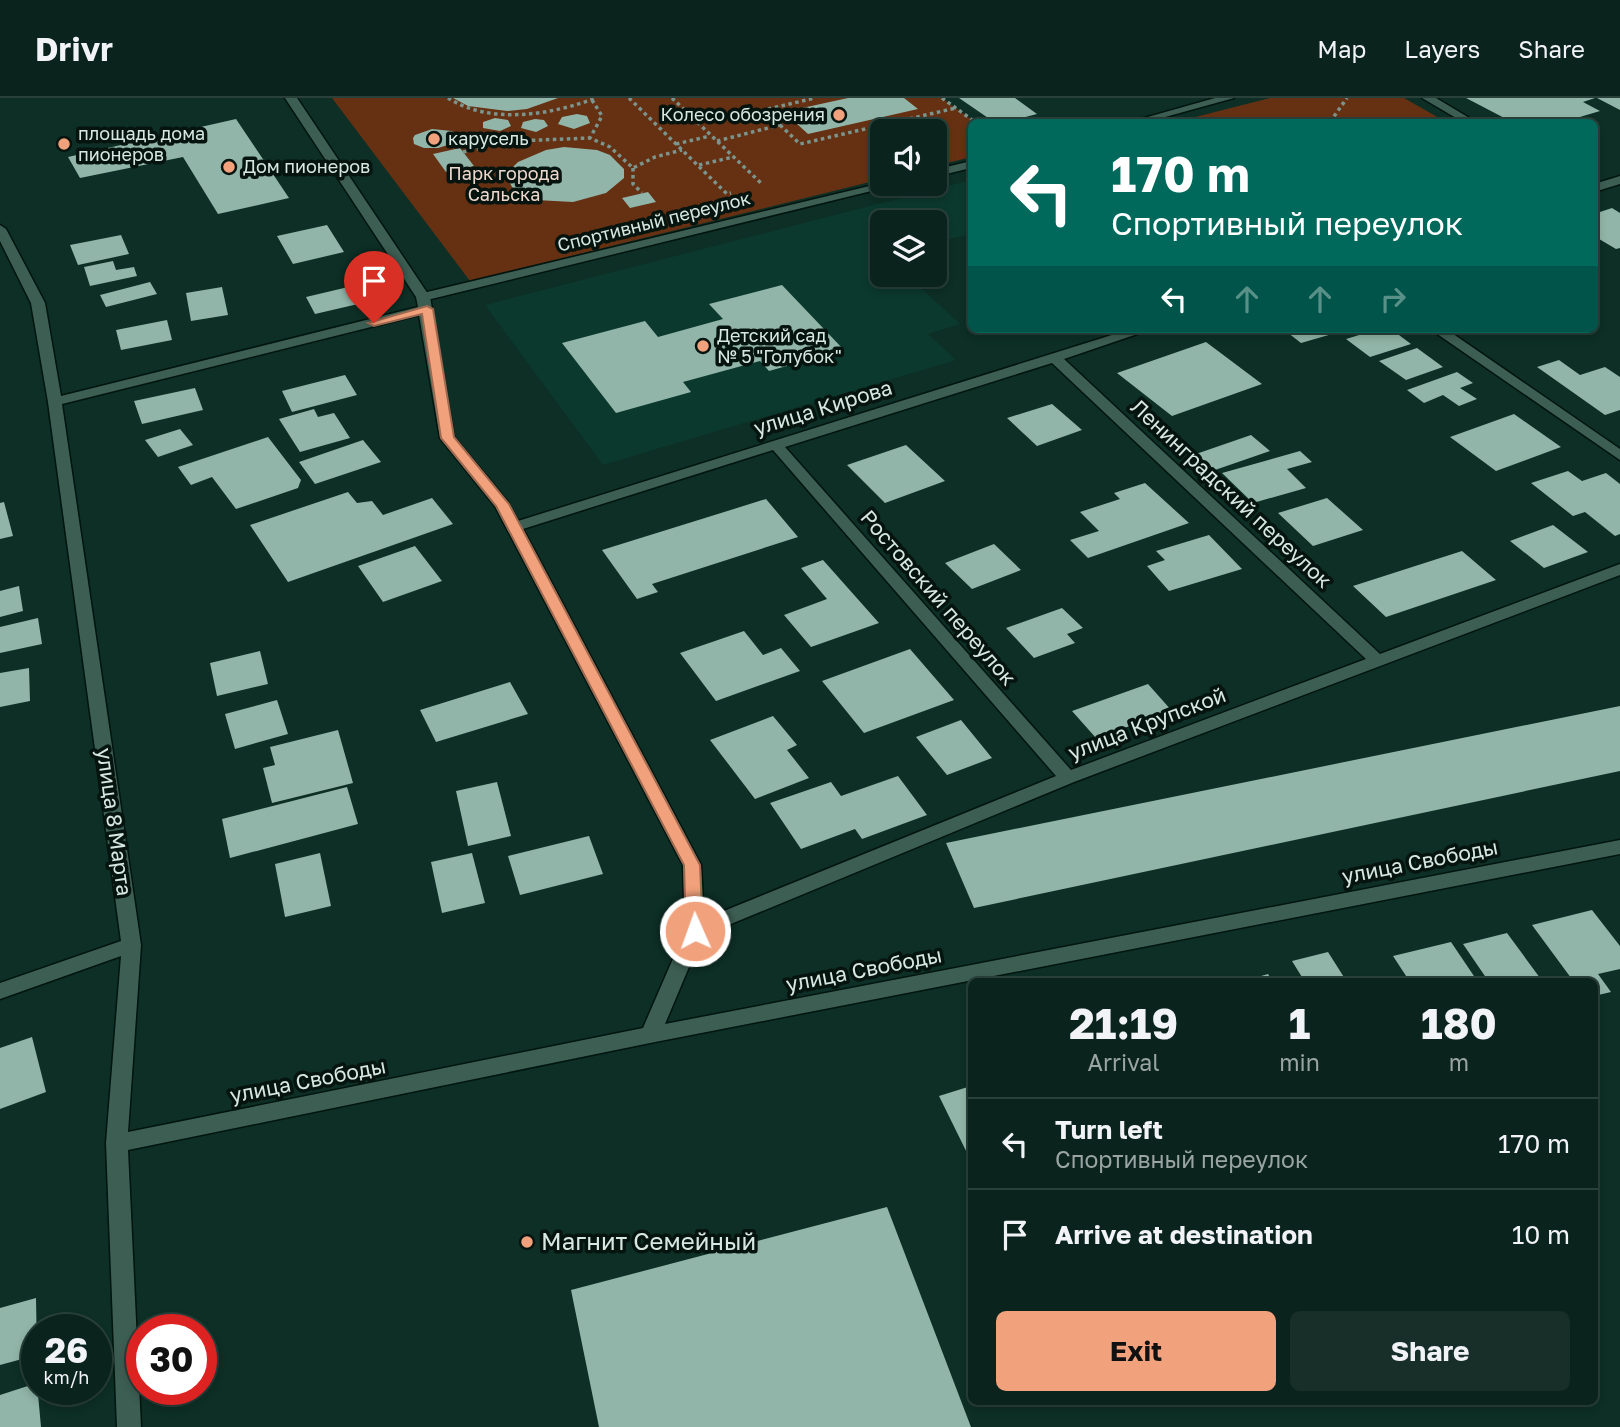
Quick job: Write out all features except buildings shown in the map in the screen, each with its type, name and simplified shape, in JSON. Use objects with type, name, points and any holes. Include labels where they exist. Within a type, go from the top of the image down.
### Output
[{"type":"street","points":[[291,98],[425,303],[447,438],[502,504],[692,865],[695,931],[650,1035]]},
{"type":"street","points":[[1148,119],[1228,98]]},
{"type":"street","points":[[1428,98],[1466,119]]},
{"type":"street","points":[[947,171],[968,166]]},
{"type":"street","points":[[1598,187],[1620,180]]},
{"type":"street","name":"Спортивный переулок","points":[[55,402],[425,303],[870,190]]},
{"type":"street","name":"улица 8 Марта","points":[[0,229],[37,303],[55,402],[131,945],[117,1143],[129,1427]]},
{"type":"street","name":"улица Кирова","points":[[514,527],[1132,333]]},
{"type":"street","points":[[1443,333],[1620,456]]},
{"type":"street","name":"Ленинградский переулок","points":[[1054,357],[1378,661]]},
{"type":"street","name":"Ростовский переулок","points":[[776,445],[1068,778]]},
{"type":"street","name":"улица Крупской","points":[[695,931],[1068,778],[1620,569]]},
{"type":"street","name":"улица Свободы","points":[[117,1143],[650,1035],[1620,846]]},
{"type":"street","points":[[0,991],[131,945]]},
{"type":"path","points":[[448,98],[482,112],[509,114],[559,109],[594,99],[602,116],[590,138]]},
{"type":"path","points":[[629,98],[727,194],[737,191]]},
{"type":"path","points":[[672,98],[765,185],[756,187]]},
{"type":"path","points":[[816,98],[764,110],[800,144],[870,128]]},
{"type":"path","points":[[942,98],[971,119]]},
{"type":"path","points":[[1332,119],[1347,98]]},
{"type":"path","points":[[908,119],[956,108]]},
{"type":"path","points":[[717,141],[780,125]]},
{"type":"path","points":[[676,144],[711,135]]},
{"type":"path","points":[[463,152],[514,141],[590,138],[610,147],[633,167],[633,184],[642,193]]},
{"type":"path","points":[[633,167],[655,157],[683,150]]},
{"type":"path","points":[[699,166],[734,157]]},
{"type":"shaded area","points":[[968,181],[968,235],[947,239],[947,210],[870,210],[870,287],[920,287],[960,324],[928,334],[956,360],[603,465],[485,305],[909,196],[947,196],[947,186]]},
{"type":"green space","name":"Парк города Сальска","points":[[332,98],[942,98],[971,119],[968,119],[968,158],[947,163],[947,119],[870,119],[870,182],[470,281]]},
{"type":"green space","points":[[1270,98],[1404,98],[1441,119],[1188,119]]},
{"type":"place","name":"Колесо обозрения","points":[[839,115]]},
{"type":"place","name":"карусель","points":[[434,139]]},
{"type":"place","name":"площадь дома пионеров","points":[[64,144]]},
{"type":"place","name":"Дом пионеров","points":[[229,167]]},
{"type":"place","name":"Детский сад № 5 \"Голубок\"","points":[[703,346]]},
{"type":"place","name":"Магнит Семейный","points":[[527,1242]]},
{"type":"route","points":[[374,323],[427,309],[447,438],[502,504],[692,865],[695,931]]}]
